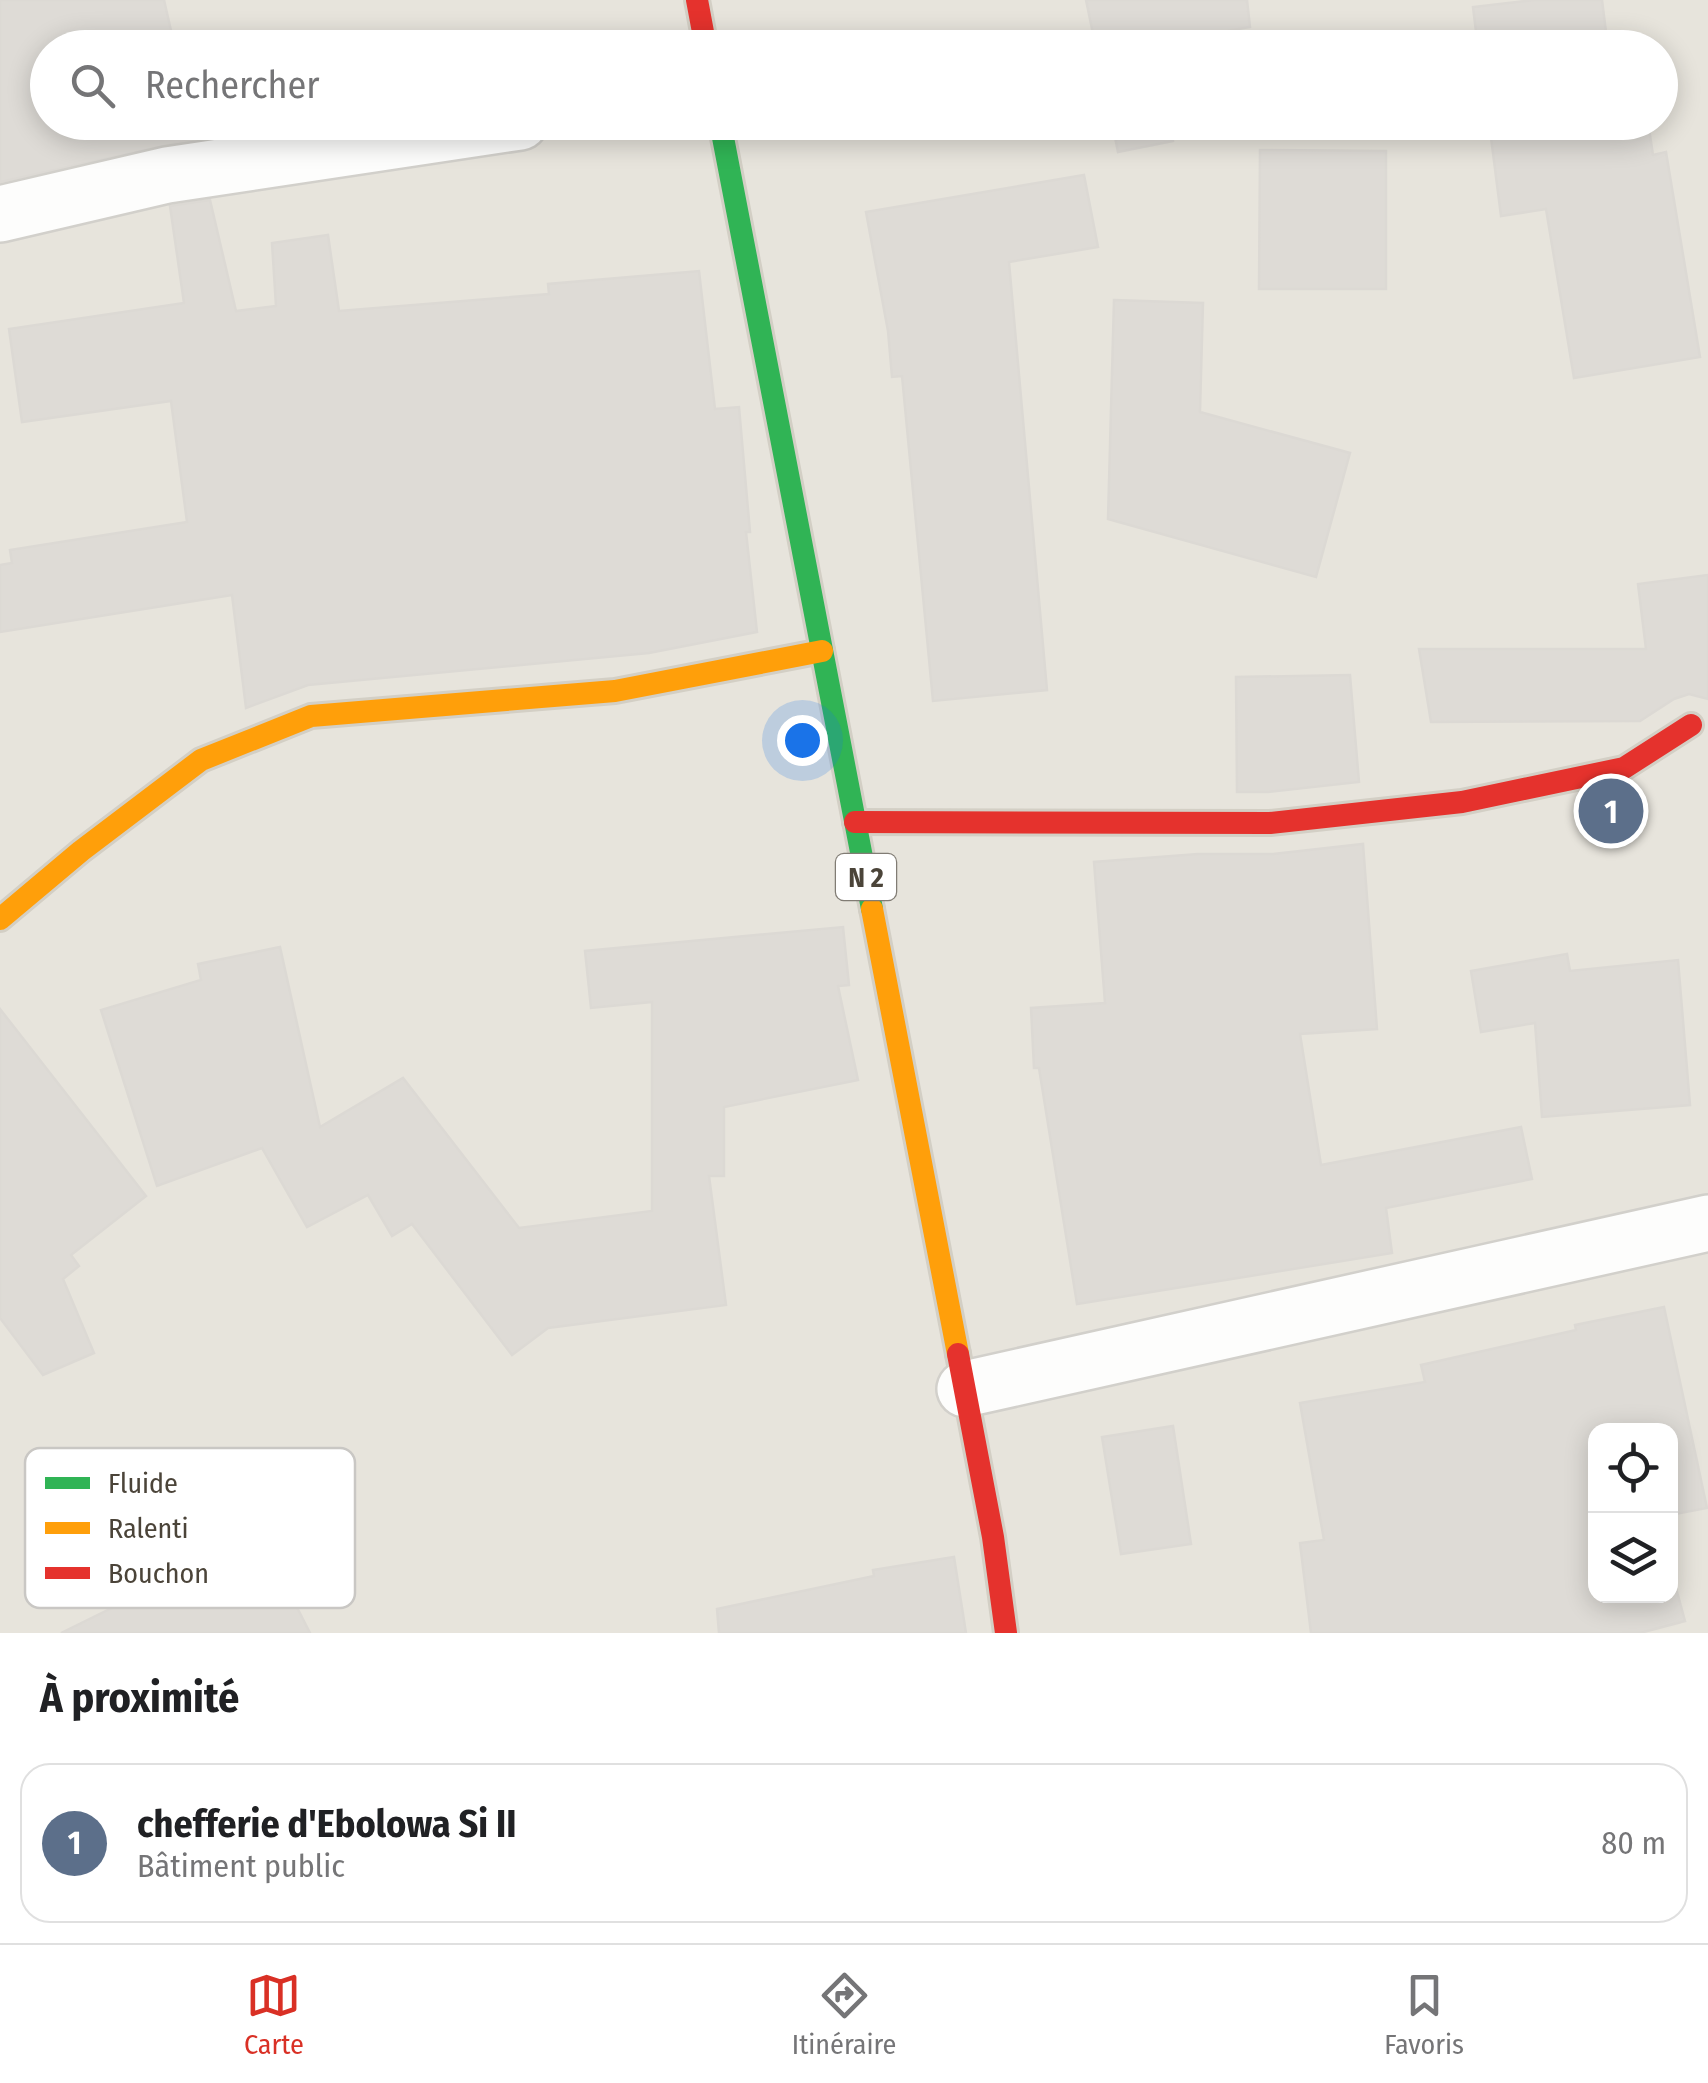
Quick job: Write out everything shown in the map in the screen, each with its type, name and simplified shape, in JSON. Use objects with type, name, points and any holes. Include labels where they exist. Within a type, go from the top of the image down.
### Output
[{"type":"main road","points":[[696,0],[702,30]]},
{"type":"main road","name":"N 2","points":[[723,140],[994,1537],[1006,1633]]},
{"type":"main road","points":[[0,919],[80,851],[201,760],[311,716],[615,691],[822,651]]},
{"type":"main road","points":[[855,822],[1270,824],[1462,802],[1624,768],[1691,725]]},
{"type":"street","points":[[0,214],[167,175],[400,140]]},
{"type":"street","points":[[965,1389],[1708,1222]]},
{"type":"shaded area","points":[[0,0],[1708,0],[1708,1633],[0,1633]]},
{"type":"building","points":[[0,0],[164,0],[171,30],[30,30],[30,140],[191,140],[0,182]]},
{"type":"building","points":[[1086,0],[1247,0],[1250,27],[1233,30],[1092,30]]},
{"type":"building","points":[[1534,0],[1602,0],[1606,30],[1476,30],[1473,7]]},
{"type":"building","points":[[1116,140],[1173,140],[1173,141],[1118,152]]},
{"type":"building","points":[[1491,140],[1651,140],[1653,155],[1666,152],[1700,357],[1574,378],[1546,209],[1501,216]]},
{"type":"building","points":[[1260,150],[1386,151],[1386,289],[1259,289]]},
{"type":"building","points":[[1084,175],[1098,247],[1009,262],[1047,690],[933,701],[902,376],[892,377],[888,331],[866,212]]},
{"type":"building","points":[[210,200],[236,311],[276,306],[272,243],[328,235],[339,311],[549,294],[548,284],[699,271],[715,409],[739,407],[757,632],[649,653],[308,685],[246,708],[232,595],[0,632],[0,565],[12,563],[10,550],[187,522],[171,401],[22,422],[9,329],[184,303],[170,206]]},
{"type":"building","points":[[1114,300],[1203,303],[1200,412],[1350,453],[1316,577],[1108,519]]},
{"type":"building","points":[[1708,575],[1708,699],[1689,694],[1640,721],[1431,722],[1419,649],[1646,649],[1638,584]]},
{"type":"building","points":[[1350,675],[1359,782],[1237,792],[1236,677]]},
{"type":"building","points":[[1363,844],[1377,1029],[1300,1034],[1321,1165],[1521,1127],[1532,1179],[1386,1208],[1392,1253],[1077,1304],[1039,1068],[1034,1068],[1031,1008],[1105,1003],[1094,862],[1198,854],[1273,854]]},
{"type":"building","points":[[843,927],[849,985],[838,986],[858,1080],[724,1107],[724,1176],[709,1176],[726,1305],[548,1328],[512,1355],[412,1224],[392,1236],[368,1195],[307,1227],[262,1148],[157,1186],[101,1010],[201,980],[198,964],[280,947],[320,1127],[403,1078],[519,1228],[652,1211],[652,1002],[591,1008],[585,951]]},
{"type":"building","points":[[1567,954],[1570,971],[1678,960],[1690,1105],[1542,1117],[1535,1023],[1481,1032],[1471,971]]},
{"type":"building","points":[[0,1009],[146,1196],[71,1255],[79,1266],[63,1279],[94,1353],[43,1375],[0,1318]]},
{"type":"building","points":[[1664,1307],[1707,1508],[1678,1513],[1678,1423],[1588,1423],[1588,1603],[1678,1603],[1678,1595],[1685,1621],[1640,1633],[1311,1633],[1300,1543],[1324,1540],[1300,1403],[1425,1382],[1421,1365],[1576,1330],[1575,1325]]},
{"type":"building","points":[[1173,1426],[1191,1544],[1121,1554],[1102,1437]]},
{"type":"building","points":[[954,1557],[966,1633],[719,1633],[717,1609],[874,1576],[873,1570]]},
{"type":"building","points":[[112,1608],[297,1608],[310,1633],[61,1633]]},
{"type":"traffic: fast","points":[[723,140],[872,909]]},
{"type":"traffic: slow","points":[[0,919],[81,851],[201,760],[311,716],[615,691],[822,651]]},
{"type":"traffic: slow","points":[[872,909],[958,1354]]},
{"type":"traffic: jam","points":[[697,0],[703,30]]},
{"type":"traffic: jam","points":[[855,822],[1270,823],[1462,802],[1624,768],[1691,725]]},
{"type":"traffic: jam","points":[[958,1354],[993,1537],[1006,1633]]},
{"type":"place","name":"chefferie d'Ebolowa Si II","points":[[1611,811]]}]
